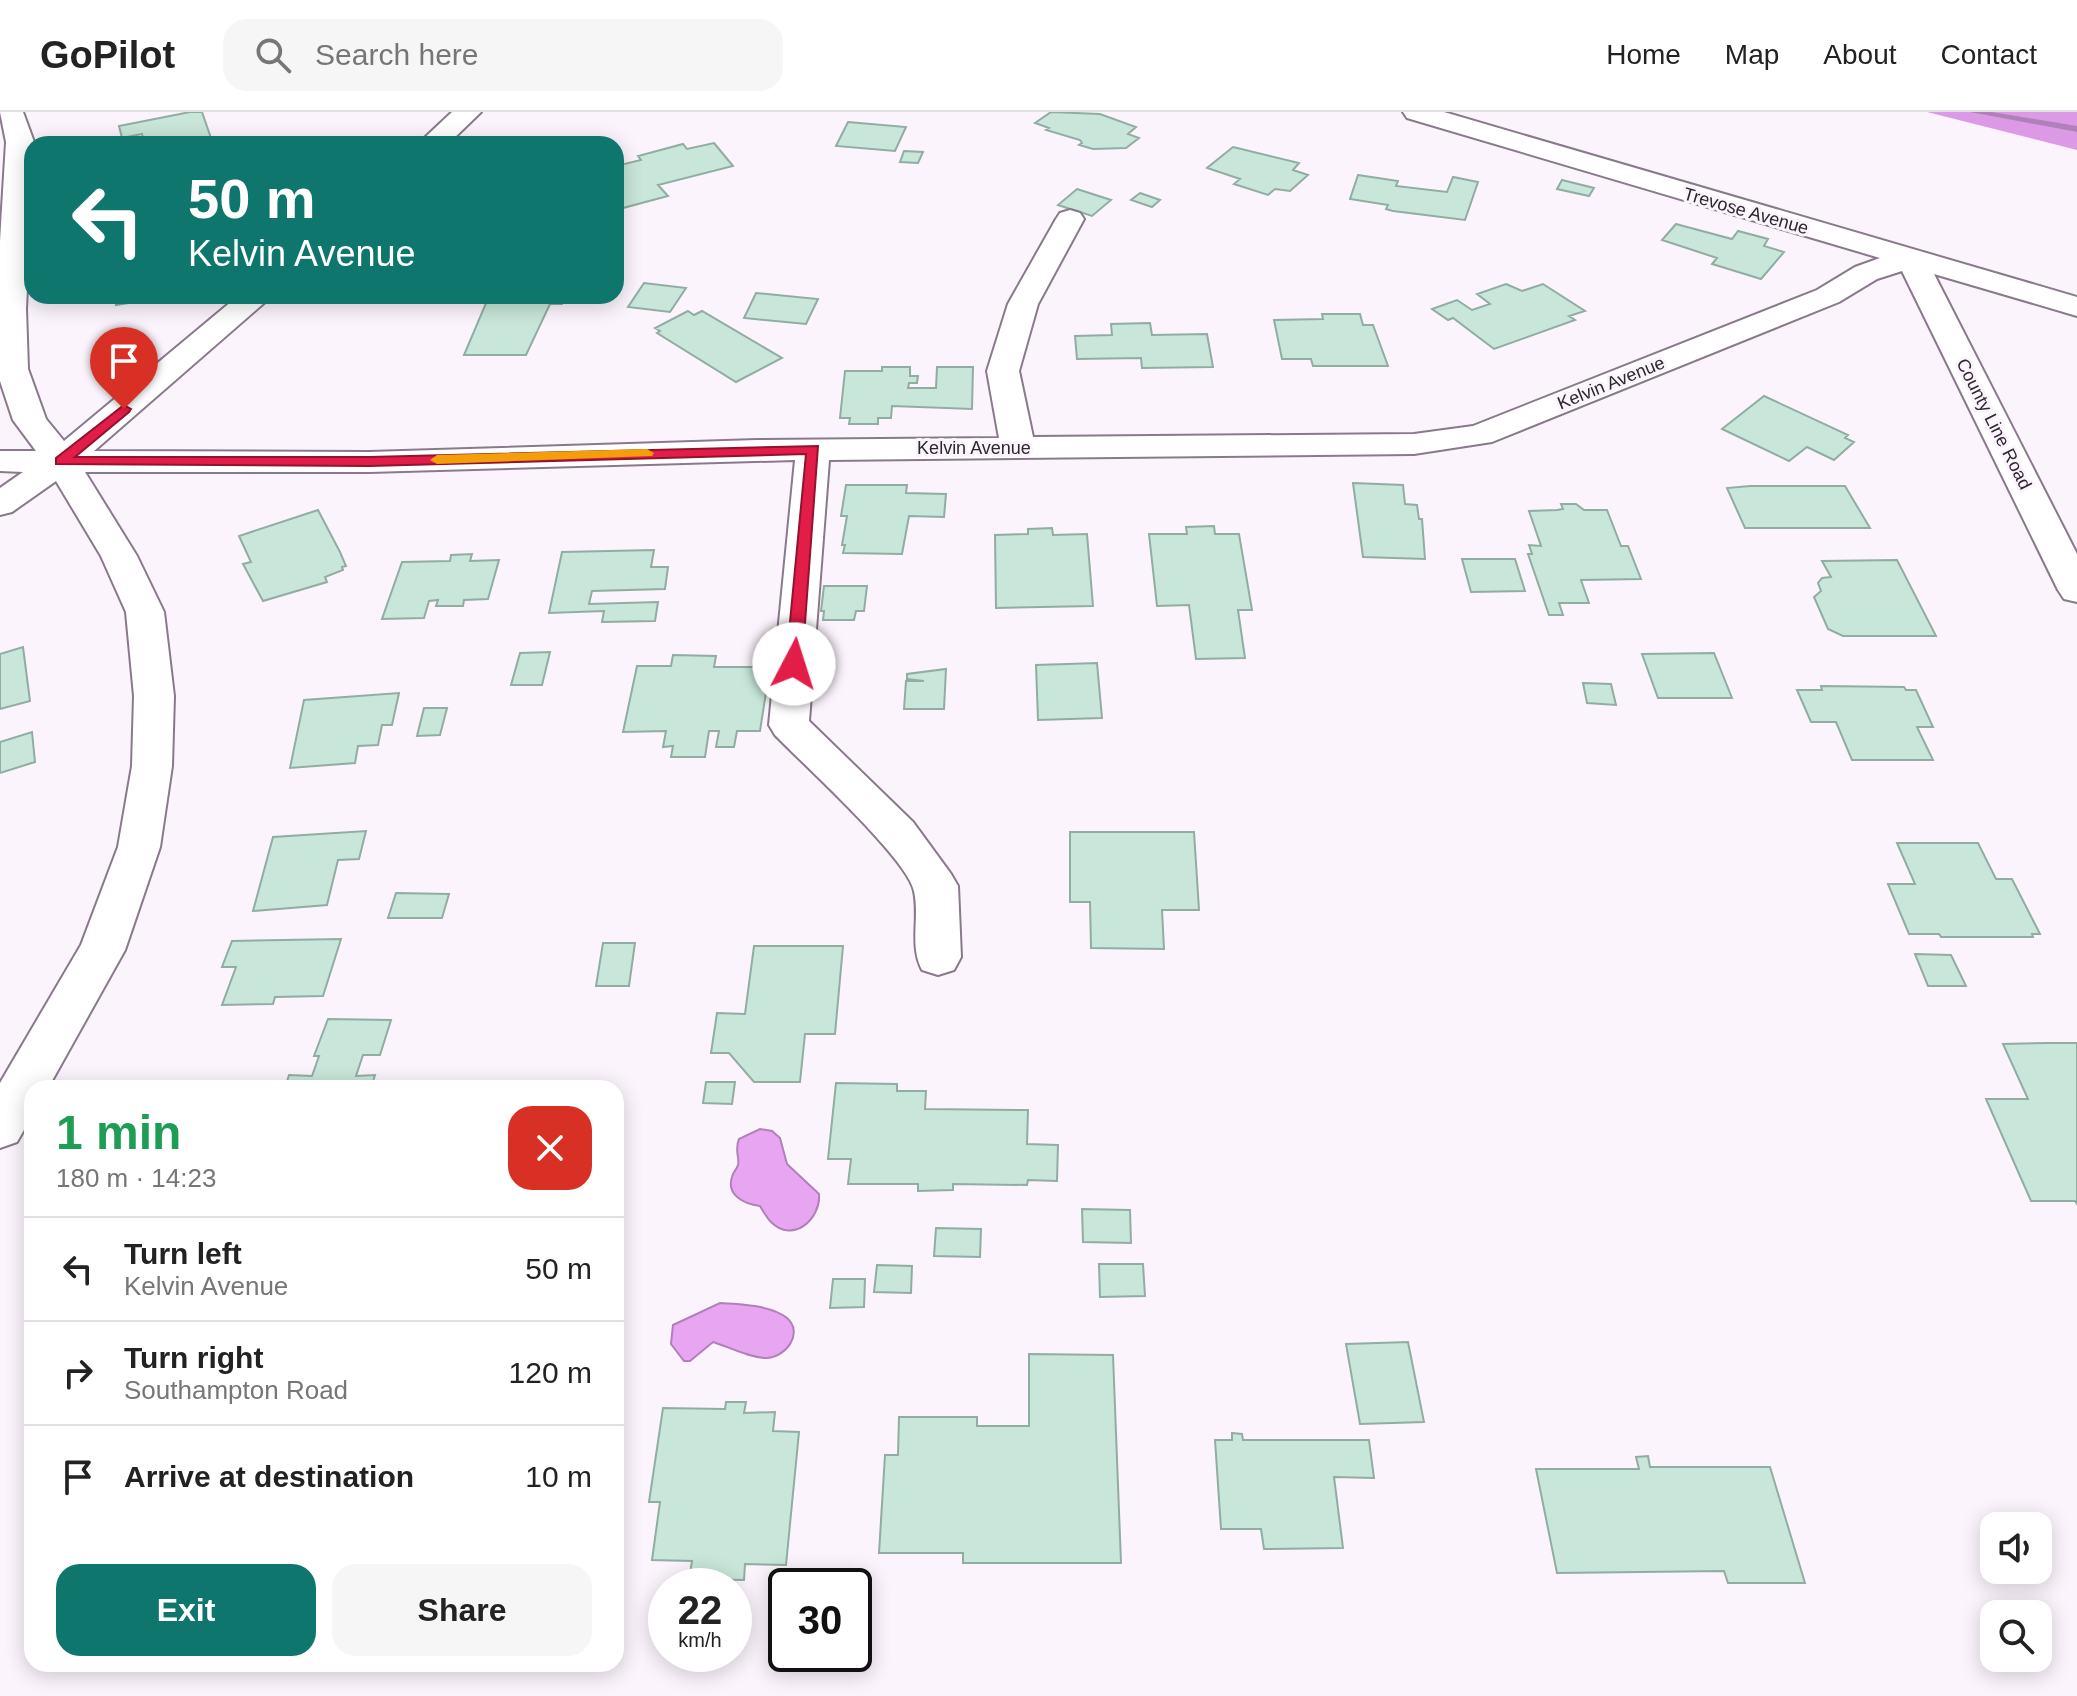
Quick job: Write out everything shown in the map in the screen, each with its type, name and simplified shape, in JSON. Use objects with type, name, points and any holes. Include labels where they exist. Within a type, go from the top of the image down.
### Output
[{"type":"street","points":[[10,112],[20,142],[11,309],[12,369],[30,420],[61,461],[119,556],[145,612],[154,696],[152,766],[139,847],[102,950],[27,1080]]},
{"type":"street","points":[[441,136],[468,112]]},
{"type":"street","name":"Trevose Avenue","points":[[1416,112],[2077,307]]},
{"type":"street","points":[[1485,133],[1505,112]]},
{"type":"street","points":[[1018,448],[1003,371],[1023,304],[1070,219]]},
{"type":"street","name":"Kelvin Avenue","points":[[0,461],[369,462],[813,449],[1414,444],[1480,435],[1828,296],[1866,273],[1911,258]]},
{"type":"street","name":"County Line Road","points":[[1911,258],[2077,590]]},
{"type":"street","points":[[0,504],[61,461],[247,304]]},
{"type":"street","points":[[813,449],[789,725],[898,833],[936,886],[938,957]]},
{"type":"street","points":[[0,1127],[24,1085]]},
{"type":"shaded area","points":[[1927,112],[2077,112],[2077,150]]},
{"type":"shaded area","points":[[760,1129],[772,1131],[780,1138],[787,1164],[819,1194],[815,1212],[804,1226],[788,1230],[779,1228],[760,1206],[743,1201],[734,1194],[731,1183],[738,1165],[739,1139]]},
{"type":"shaded area","points":[[720,1303],[755,1306],[787,1318],[794,1330],[790,1343],[774,1357],[760,1358],[713,1342],[690,1361],[684,1361],[671,1344],[673,1325]]},
{"type":"building","points":[[202,112],[210,136],[122,136],[119,126]]},
{"type":"building","points":[[1051,112],[1100,114],[1136,127],[1128,134],[1139,138],[1126,148],[1093,149],[1079,145],[1082,143],[1080,140],[1046,130],[1049,128],[1035,123]]},
{"type":"building","points":[[848,122],[906,127],[895,151],[836,146]]},
{"type":"building","points":[[714,143],[733,166],[658,185],[668,196],[624,208],[624,164],[641,160],[638,156],[683,144],[687,149]]},
{"type":"building","points":[[1233,147],[1299,163],[1293,170],[1308,175],[1290,191],[1275,189],[1268,195],[1234,184],[1240,179],[1207,168]]},
{"type":"building","points":[[904,151],[923,152],[918,163],[900,162]]},
{"type":"building","points":[[1358,175],[1398,181],[1396,186],[1447,192],[1453,177],[1478,182],[1465,220],[1393,211],[1386,209],[1388,205],[1350,199]]},
{"type":"building","points":[[1562,180],[1594,188],[1589,196],[1557,189]]},
{"type":"building","points":[[1077,189],[1111,200],[1092,216],[1058,205]]},
{"type":"building","points":[[1140,193],[1160,200],[1152,207],[1131,200]]},
{"type":"building","points":[[1676,224],[1732,239],[1738,231],[1768,239],[1764,246],[1784,252],[1761,279],[1712,264],[1717,258],[1662,240]]},
{"type":"building","points":[[644,283],[686,288],[670,312],[628,307]]},
{"type":"building","points":[[1506,284],[1522,291],[1543,284],[1585,311],[1569,316],[1575,320],[1494,349],[1453,318],[1448,320],[1432,309],[1457,300],[1472,310],[1490,304],[1477,294]]},
{"type":"building","points":[[756,293],[818,299],[806,324],[744,318]]},
{"type":"building","points":[[486,304],[550,304],[526,355],[464,355]]},
{"type":"building","points":[[688,311],[694,315],[702,311],[782,358],[736,382],[657,333],[660,331],[655,328]]},
{"type":"building","points":[[1322,314],[1360,314],[1363,325],[1373,325],[1388,366],[1313,366],[1311,359],[1282,359],[1274,320],[1323,319]]},
{"type":"building","points":[[1150,323],[1152,335],[1207,334],[1213,367],[1142,368],[1141,358],[1077,359],[1075,336],[1112,335],[1111,324]]},
{"type":"building","points":[[882,367],[910,367],[910,376],[918,376],[917,383],[909,383],[908,388],[936,388],[937,367],[973,367],[972,409],[892,406],[891,418],[878,418],[878,424],[849,424],[850,418],[840,418],[845,371],[882,371]]},
{"type":"building","points":[[1764,396],[1848,435],[1845,438],[1854,442],[1834,460],[1807,447],[1789,461],[1722,429]]},
{"type":"building","points":[[1353,483],[1403,485],[1405,504],[1417,505],[1419,519],[1422,519],[1425,559],[1363,557]]},
{"type":"building","points":[[846,485],[907,485],[906,493],[946,494],[944,517],[909,516],[902,554],[843,553],[847,516],[841,516]]},
{"type":"building","points":[[1845,486],[1870,528],[1745,528],[1727,488]]},
{"type":"building","points":[[1561,504],[1576,504],[1584,510],[1607,510],[1621,546],[1628,546],[1641,579],[1581,580],[1589,603],[1559,603],[1563,615],[1549,615],[1528,554],[1532,554],[1529,545],[1541,546],[1529,511],[1563,509]]},
{"type":"building","points":[[318,510],[346,566],[325,577],[327,582],[263,601],[243,564],[251,562],[239,536]]},
{"type":"building","points":[[1214,526],[1215,534],[1239,534],[1252,610],[1238,610],[1245,658],[1196,659],[1189,605],[1157,606],[1149,534],[1187,534],[1186,527]]},
{"type":"building","points":[[1052,528],[1053,535],[1087,534],[1093,606],[996,608],[995,535],[1028,534],[1028,529]]},
{"type":"building","points":[[654,550],[651,567],[668,567],[665,589],[592,591],[589,604],[658,602],[655,621],[602,622],[604,611],[549,613],[562,552]]},
{"type":"building","points":[[472,554],[470,561],[499,560],[488,599],[464,600],[463,606],[436,606],[438,600],[429,601],[424,618],[382,619],[402,562],[450,561],[451,555]]},
{"type":"building","points":[[1462,559],[1515,559],[1525,591],[1471,592]]},
{"type":"building","points":[[1897,560],[1936,636],[1843,636],[1828,629],[1814,597],[1821,591],[1818,583],[1822,578],[1831,577],[1822,561]]},
{"type":"building","points":[[824,586],[867,586],[864,611],[856,611],[854,620],[823,620]]},
{"type":"building","points":[[23,647],[30,701],[0,709],[0,654]]},
{"type":"building","points":[[550,652],[542,685],[511,685],[520,653]]},
{"type":"building","points":[[1714,653],[1732,698],[1658,698],[1642,654]]},
{"type":"building","points":[[673,655],[716,656],[714,667],[770,667],[760,731],[737,731],[734,747],[716,747],[719,731],[709,731],[705,757],[671,757],[673,746],[663,747],[666,731],[623,732],[637,666],[671,666]]},
{"type":"building","points":[[1097,663],[1102,718],[1038,720],[1036,665]]},
{"type":"building","points":[[946,669],[944,709],[904,709],[906,681],[924,681],[907,679],[907,674]]},
{"type":"building","points":[[1583,683],[1611,684],[1616,705],[1587,703]]},
{"type":"building","points":[[1821,686],[1904,687],[1906,690],[1916,690],[1933,727],[1917,727],[1933,760],[1852,760],[1836,722],[1811,722],[1797,690],[1822,690]]},
{"type":"building","points":[[399,693],[392,725],[382,725],[378,745],[358,746],[355,763],[290,768],[304,700]]},
{"type":"building","points":[[424,708],[447,708],[440,735],[417,736]]},
{"type":"building","points":[[32,732],[35,762],[0,773],[0,742]]},
{"type":"building","points":[[366,831],[359,859],[338,860],[327,905],[253,911],[273,837]]},
{"type":"building","points":[[1070,832],[1194,832],[1199,910],[1162,910],[1164,949],[1091,948],[1090,902],[1070,902]]},
{"type":"building","points":[[1897,843],[1978,843],[1996,879],[2012,879],[2040,934],[2032,934],[2033,937],[1941,937],[1939,934],[1909,934],[1888,884],[1915,884]]},
{"type":"building","points":[[396,893],[449,894],[442,918],[388,918]]},
{"type":"building","points":[[341,939],[323,996],[275,997],[273,1004],[222,1005],[236,967],[222,967],[232,941]]},
{"type":"building","points":[[603,943],[635,943],[629,986],[596,986]]},
{"type":"building","points":[[754,946],[843,946],[835,1034],[805,1034],[800,1082],[754,1082],[729,1053],[711,1053],[717,1013],[745,1014]]},
{"type":"building","points":[[1915,954],[1951,955],[1966,986],[1928,986]]},
{"type":"building","points":[[328,1019],[391,1020],[380,1055],[363,1055],[356,1076],[375,1075],[373,1080],[287,1080],[289,1075],[312,1076],[319,1056],[314,1056]]},
{"type":"building","points":[[2077,1043],[2077,1204],[2075,1201],[2031,1201],[1986,1099],[2028,1099],[2003,1044]]},
{"type":"building","points":[[706,1082],[735,1082],[732,1104],[703,1103]]},
{"type":"building","points":[[836,1083],[897,1084],[897,1091],[926,1091],[925,1109],[1028,1110],[1027,1144],[1058,1145],[1057,1181],[1028,1180],[1027,1185],[953,1184],[953,1190],[918,1191],[918,1184],[848,1184],[851,1159],[828,1159]]},
{"type":"building","points":[[1082,1209],[1130,1210],[1131,1243],[1083,1242]]},
{"type":"building","points":[[936,1228],[981,1229],[980,1257],[934,1256]]},
{"type":"building","points":[[1099,1264],[1143,1264],[1145,1296],[1100,1297]]},
{"type":"building","points":[[877,1265],[912,1266],[911,1293],[874,1292]]},
{"type":"building","points":[[833,1279],[865,1279],[864,1307],[830,1308]]},
{"type":"building","points":[[1408,1342],[1424,1422],[1360,1424],[1346,1344]]},
{"type":"building","points":[[1029,1354],[1113,1355],[1121,1563],[963,1563],[963,1553],[879,1553],[885,1455],[898,1455],[899,1417],[977,1417],[977,1426],[1029,1426]]},
{"type":"building","points":[[726,1402],[746,1402],[744,1413],[775,1412],[773,1431],[799,1432],[786,1565],[691,1568],[692,1561],[652,1560],[660,1502],[649,1502],[663,1408],[725,1409]]},
{"type":"building","points":[[1232,1433],[1242,1434],[1243,1440],[1369,1440],[1374,1478],[1334,1477],[1343,1548],[1264,1549],[1261,1529],[1221,1529],[1215,1440],[1232,1440]]},
{"type":"building","points":[[1648,1456],[1650,1467],[1770,1467],[1805,1583],[1728,1583],[1724,1571],[1557,1573],[1536,1469],[1639,1469],[1636,1457]]},
{"type":"waterway","points":[[1975,112],[2077,129]]},
{"type":"slow traffic","points":[[437,460],[647,453]]},
{"type":"route","points":[[124,409],[61,461],[369,462],[813,449],[794,664]]}]
